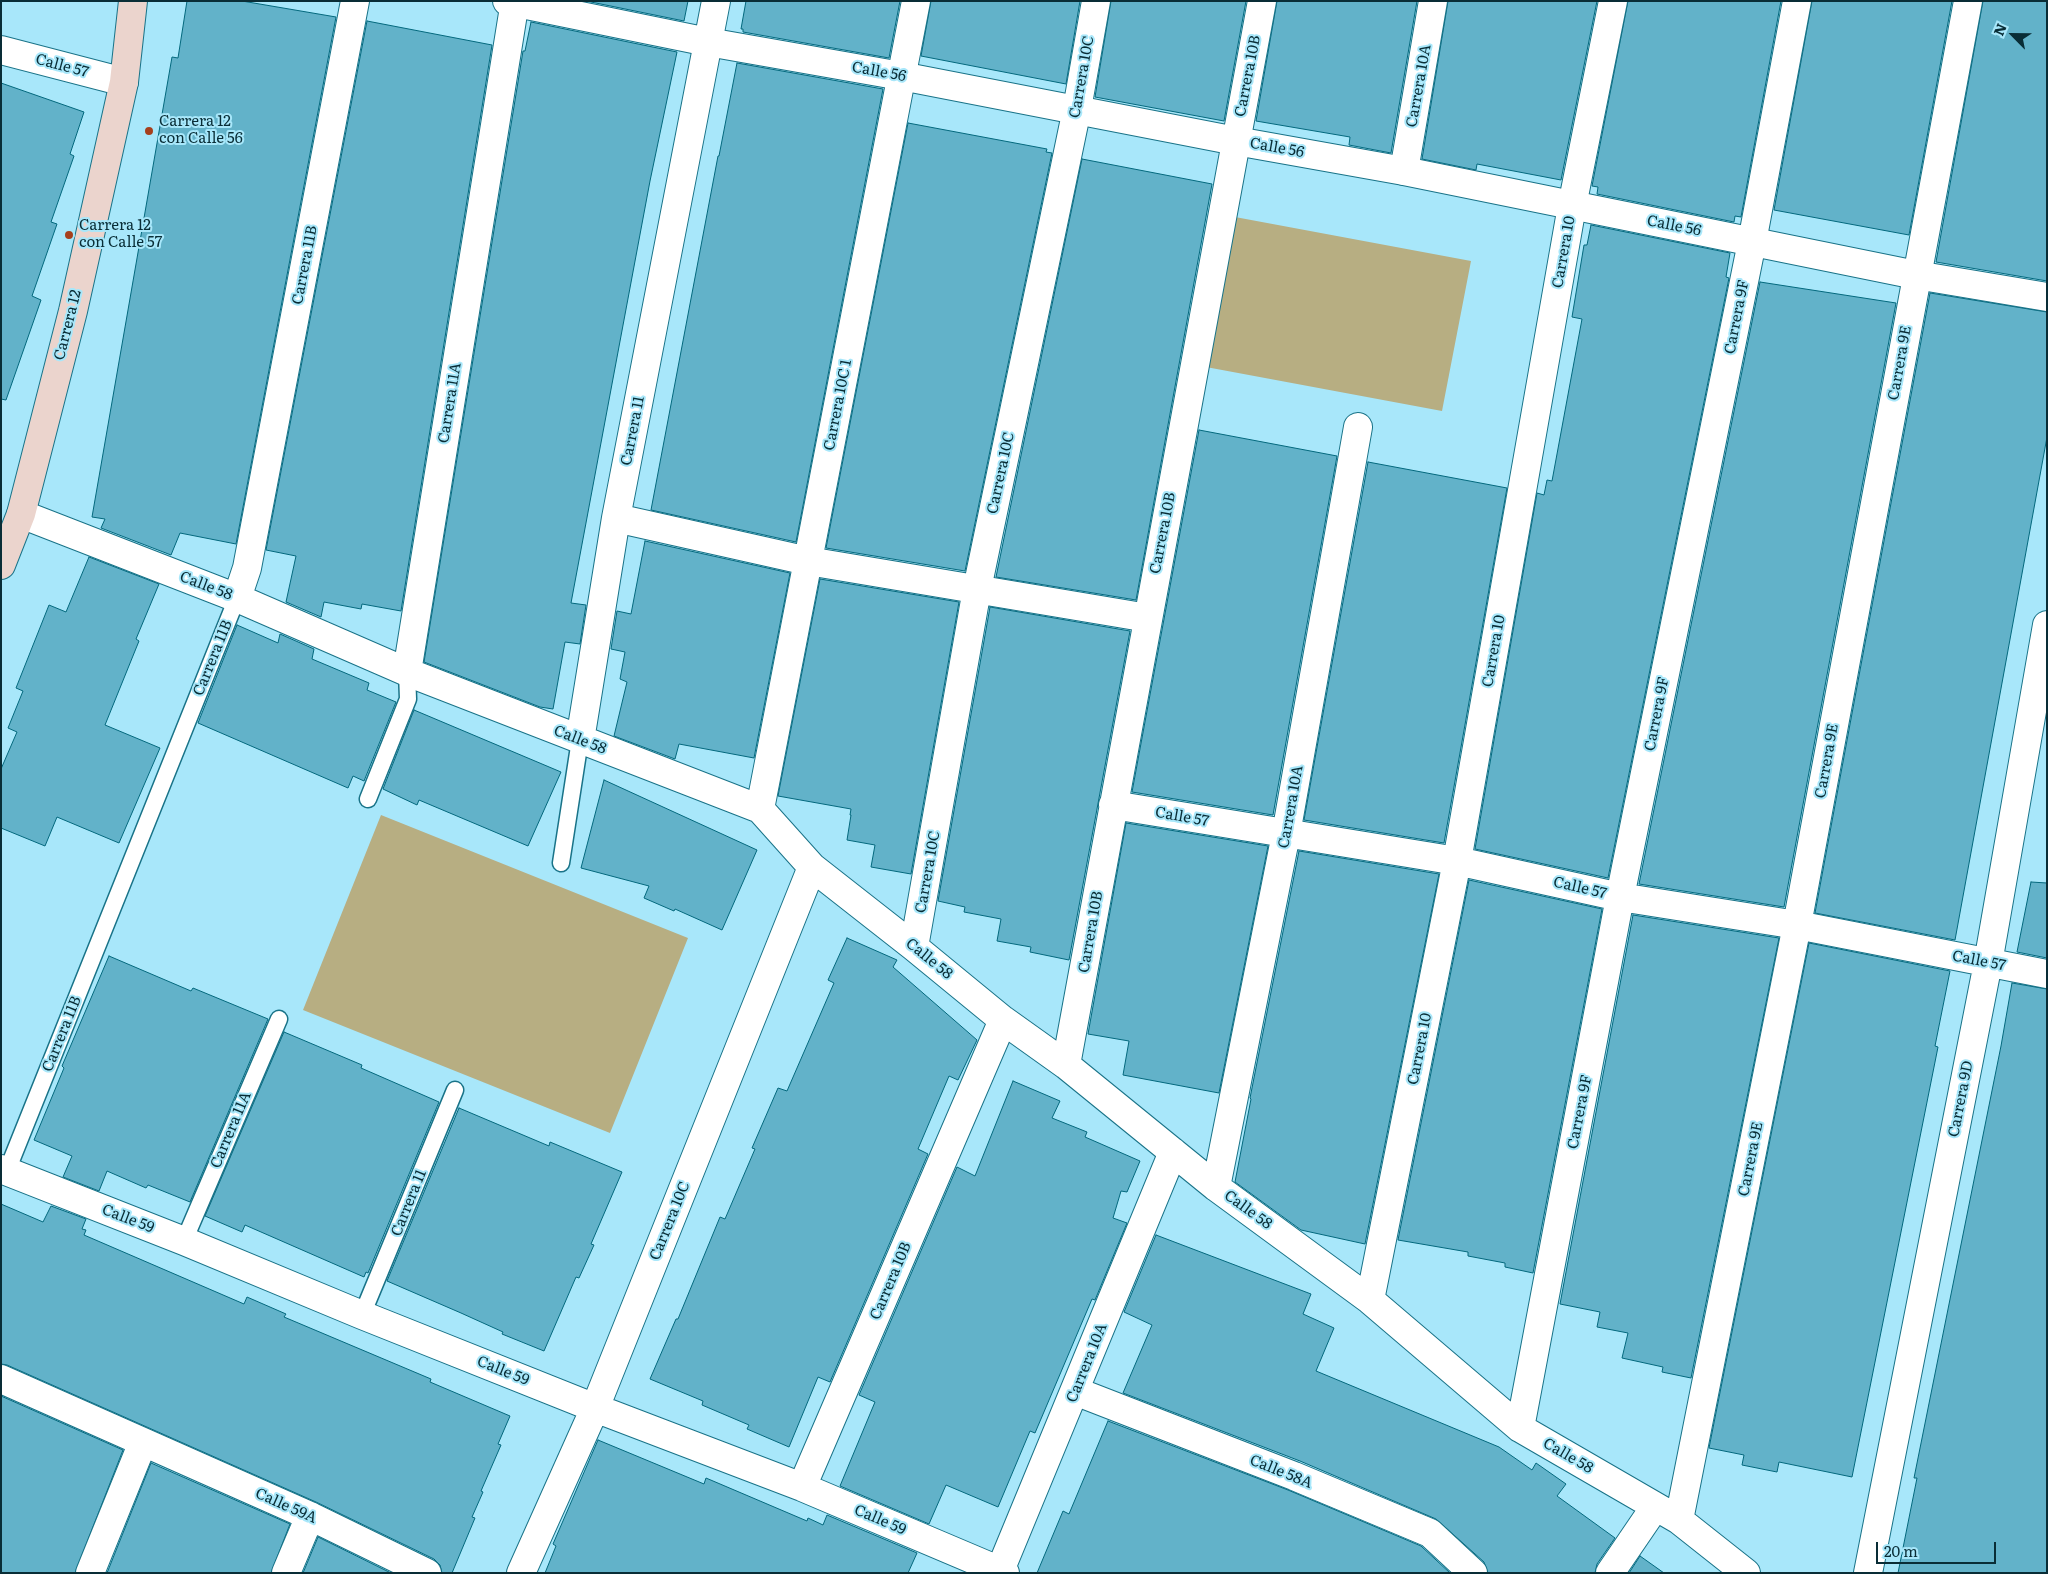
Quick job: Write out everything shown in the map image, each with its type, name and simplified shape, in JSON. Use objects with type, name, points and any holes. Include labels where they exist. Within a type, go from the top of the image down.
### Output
[{"type":"main road","name":"Carrera 12","points":[[1,565],[21,514],[73,311],[124,82],[132,1]]},
{"type":"street","name":"Carrera 11B","points":[[237,598],[248,568],[355,1]]},
{"type":"street","name":"Carrera 11","points":[[580,740],[616,518],[716,1]]},
{"type":"street","name":"Carrera 10C 1","points":[[760,809],[916,1]]},
{"type":"street","name":"Carrera 10C","points":[[914,947],[977,589],[1077,109],[1096,1]]},
{"type":"street","name":"Carrera 10B","points":[[1066,1065],[1262,1]]},
{"type":"street","name":"Carrera 10A","points":[[1404,171],[1433,1]]},
{"type":"street","name":"Carrera 10","points":[[1370,1300],[1457,861],[1572,206],[1613,1]]},
{"type":"street","name":"Carrera 9F","points":[[1520,1428],[1620,897],[1752,242],[1797,1]]},
{"type":"street","name":"Carrera 9E","points":[[1679,1520],[1797,925],[1968,1]]},
{"type":"street","name":"Calle 56","points":[[512,2],[708,42],[901,76],[1236,141],[1404,171],[1916,275],[2047,297]]},
{"type":"street","name":"Carrera 11A","points":[[407,672],[512,2]]},
{"type":"street","name":"Calle 57","points":[[1,50],[124,82]]},
{"type":"street","name":"Carrera 10A","points":[[1216,1187],[1286,834],[1358,427]]},
{"type":"street","name":"Calle 58","points":[[21,514],[237,598],[407,672],[760,809],[812,867],[1003,1020],[1066,1065],[1216,1187],[1370,1300],[1520,1428],[1679,1520],[1746,1573]]},
{"type":"street","points":[[616,518],[808,561],[1148,618]]},
{"type":"street","name":"Carrera 9D","points":[[1868,1573],[1988,963],[2047,625]]},
{"type":"street","name":"Calle 57","points":[[1113,805],[1457,861],[1620,897],[1797,925],[2047,974]]},
{"type":"street","name":"Carrera 10C","points":[[521,1573],[595,1408],[812,867]]},
{"type":"street","name":"Carrera 10B","points":[[802,1486],[1003,1020]]},
{"type":"street","name":"Carrera 10A","points":[[1001,1572],[1172,1152]]},
{"type":"street","name":"Calle 59","points":[[4,1170],[184,1240],[362,1316],[595,1408],[802,1486],[1001,1572]]},
{"type":"street","name":"Calle 59A","points":[[1,1379],[310,1516],[427,1573]]},
{"type":"street","name":"Calle 58A","points":[[1075,1391],[1294,1476],[1430,1534],[1474,1573]]},
{"type":"street","points":[[90,1573],[143,1442]]},
{"type":"street","points":[[1610,1573],[1655,1507]]},
{"type":"street","points":[[286,1573],[310,1516]]},
{"type":"lane","name":"Carrera 11B","points":[[4,1170],[237,598]]},
{"type":"lane","name":"Carrera 11A","points":[[368,799],[408,698],[407,672]]},
{"type":"lane","name":"Carrera 11","points":[[561,863],[580,740]]},
{"type":"lane","name":"Carrera 11A","points":[[184,1240],[279,1019]]},
{"type":"lane","name":"Carrera 11","points":[[362,1316],[455,1090]]},
{"type":"shaded area","points":[[1235,217],[1471,261],[1442,411],[1206,367]]},
{"type":"shaded area","points":[[381,815],[688,938],[610,1133],[303,1010]]},
{"type":"building","points":[[187,1],[242,1],[336,17],[236,544],[180,533],[171,555],[101,528],[105,519],[92,517],[172,57],[178,58]]},
{"type":"building","points":[[586,1],[688,1],[684,21]]},
{"type":"building","points":[[746,1],[900,1],[889,58],[743,32],[743,29],[741,29]]},
{"type":"building","points":[[931,1],[1080,1],[1066,84],[921,56]]},
{"type":"building","points":[[1111,1],[1246,1],[1224,121],[1095,97]]},
{"type":"building","points":[[1277,1],[1417,1],[1391,153],[1349,145],[1350,137],[1256,121]]},
{"type":"building","points":[[1448,1],[1597,1],[1561,180],[1477,164],[1476,170],[1422,159]]},
{"type":"building","points":[[1628,1],[1781,1],[1741,217],[1735,216],[1734,222],[1597,194],[1598,187],[1592,186]]},
{"type":"building","points":[[1812,1],[1952,1],[1909,235],[1774,210]]},
{"type":"building","points":[[1983,1],[2047,1],[2047,281],[1936,262]]},
{"type":"building","points":[[367,21],[492,45],[401,611],[362,604],[361,609],[324,602],[321,617],[286,602],[296,556],[266,550]]},
{"type":"building","points":[[531,22],[677,52],[650,181],[571,603],[586,605],[580,644],[565,642],[553,709],[540,707],[424,662],[523,51],[525,51]]},
{"type":"building","points":[[737,63],[883,89],[796,542],[651,510]]},
{"type":"building","points":[[1,83],[84,112],[70,154],[74,156],[51,222],[57,224],[32,296],[41,300],[6,400],[1,399]]},
{"type":"building","points":[[908,123],[1047,149],[1046,152],[1052,153],[965,571],[826,548]]},
{"type":"building","points":[[1082,159],[1212,184],[1136,600],[996,577]]},
{"type":"building","points":[[1591,225],[1730,253],[1726,277],[1729,278],[1608,878],[1475,849],[1537,493],[1544,495],[1547,480],[1552,481],[1582,319],[1572,317],[1584,245],[1587,245]]},
{"type":"building","points":[[1760,282],[1896,303],[1784,907],[1639,884]]},
{"type":"building","points":[[1930,293],[2047,312],[2047,437],[1955,940],[1815,913]]},
{"type":"building","points":[[1199,430],[1337,456],[1273,815],[1132,792]]},
{"type":"building","points":[[1368,462],[1507,488],[1444,843],[1304,820]]},
{"type":"building","points":[[645,541],[790,573],[754,758],[679,744],[675,759],[614,736],[627,682],[620,679],[625,652],[611,649],[617,611],[631,614]]},
{"type":"building","points":[[89,557],[159,584],[136,639],[139,641],[105,725],[160,748],[119,843],[57,817],[45,846],[1,828],[1,769],[17,732],[8,728],[23,691],[16,688],[49,605],[66,612]]},
{"type":"building","points":[[820,579],[959,602],[911,874],[871,867],[875,845],[847,840],[851,809],[778,796]]},
{"type":"building","points":[[990,607],[1130,631],[1069,960],[1030,952],[1031,947],[997,941],[1001,919],[964,912],[965,907],[938,901]]},
{"type":"building","points":[[237,625],[278,643],[280,634],[314,649],[312,659],[369,683],[367,690],[396,702],[364,781],[353,776],[348,788],[198,723]]},
{"type":"building","points":[[414,710],[561,772],[528,846],[419,800],[417,805],[383,789]]},
{"type":"building","points":[[604,780],[757,850],[722,930],[675,909],[674,911],[644,898],[649,886],[581,868]]},
{"type":"building","points":[[1126,823],[1268,846],[1219,1093],[1123,1075],[1129,1041],[1088,1034]]},
{"type":"building","points":[[1299,851],[1439,874],[1365,1244],[1301,1230],[1235,1182]]},
{"type":"building","points":[[1469,880],[1602,909],[1533,1273],[1505,1267],[1505,1263],[1468,1256],[1468,1252],[1398,1240]]},
{"type":"building","points":[[2031,882],[2047,883],[2047,958],[2017,952]]},
{"type":"building","points":[[1633,915],[1779,938],[1691,1378],[1662,1372],[1663,1367],[1622,1358],[1628,1333],[1597,1327],[1600,1312],[1560,1304]]},
{"type":"building","points":[[847,938],[897,960],[893,967],[977,1040],[958,1080],[949,1076],[918,1149],[928,1154],[830,1382],[818,1377],[789,1447],[747,1429],[749,1425],[702,1405],[703,1401],[650,1379],[676,1319],[678,1319],[720,1217],[725,1219],[755,1149],[752,1148],[778,1088],[787,1091],[834,983],[828,980]]},
{"type":"building","points":[[1809,943],[1950,971],[1935,1046],[1938,1047],[1852,1477],[1779,1462],[1777,1472],[1742,1465],[1744,1455],[1709,1448]]},
{"type":"building","points":[[109,956],[191,991],[193,988],[268,1019],[190,1202],[148,1185],[146,1188],[107,1171],[99,1191],[63,1177],[72,1156],[34,1140],[64,1068],[62,1066]]},
{"type":"building","points":[[2012,983],[2047,989],[2047,1573],[1898,1573],[1917,1478],[1914,1478]]},
{"type":"building","points":[[284,1032],[362,1065],[361,1068],[439,1102],[368,1273],[366,1272],[364,1277],[245,1225],[242,1232],[205,1216]]},
{"type":"building","points":[[1013,1081],[1060,1101],[1052,1118],[1087,1132],[1085,1137],[1140,1161],[1127,1192],[1121,1191],[1113,1218],[1127,1223],[1095,1300],[1092,1299],[1035,1433],[1030,1431],[998,1507],[946,1485],[929,1524],[840,1486],[875,1402],[859,1395],[957,1167],[975,1176]]},
{"type":"building","points":[[459,1108],[549,1146],[550,1142],[622,1172],[591,1244],[594,1245],[579,1278],[576,1277],[544,1351],[502,1334],[503,1332],[387,1281]]},
{"type":"building","points":[[1,1204],[43,1222],[51,1206],[86,1219],[82,1229],[86,1230],[84,1235],[244,1304],[247,1297],[286,1314],[284,1317],[431,1379],[430,1382],[510,1416],[498,1444],[501,1445],[472,1517],[475,1518],[452,1573],[442,1573],[440,1565],[434,1559],[316,1502],[1,1364]]},
{"type":"building","points":[[1156,1235],[1311,1294],[1303,1314],[1334,1328],[1316,1371],[1499,1447],[1532,1470],[1536,1463],[1566,1484],[1557,1496],[1615,1538],[1597,1564],[1595,1573],[1488,1573],[1484,1562],[1436,1519],[1300,1461],[1123,1393],[1152,1325],[1124,1312]]},
{"type":"building","points":[[1,1396],[123,1450],[75,1573],[1,1573]]},
{"type":"building","points":[[1108,1421],[1288,1490],[1421,1546],[1450,1573],[1037,1573],[1063,1511],[1069,1514]]},
{"type":"building","points":[[598,1440],[704,1484],[706,1478],[807,1521],[808,1518],[823,1525],[827,1515],[917,1553],[908,1573],[545,1573],[556,1546],[553,1544]]},
{"type":"building","points":[[151,1463],[290,1524],[271,1573],[107,1573]]},
{"type":"building","points":[[318,1537],[391,1573],[303,1573]]},
{"type":"building","points":[[1640,1556],[1664,1573],[1629,1573]]},
{"type":"place","name":"Carrera 12 con Calle 56","points":[[149,131]]},
{"type":"place","name":"Carrera 12 con Calle 57","points":[[69,235]]}]
